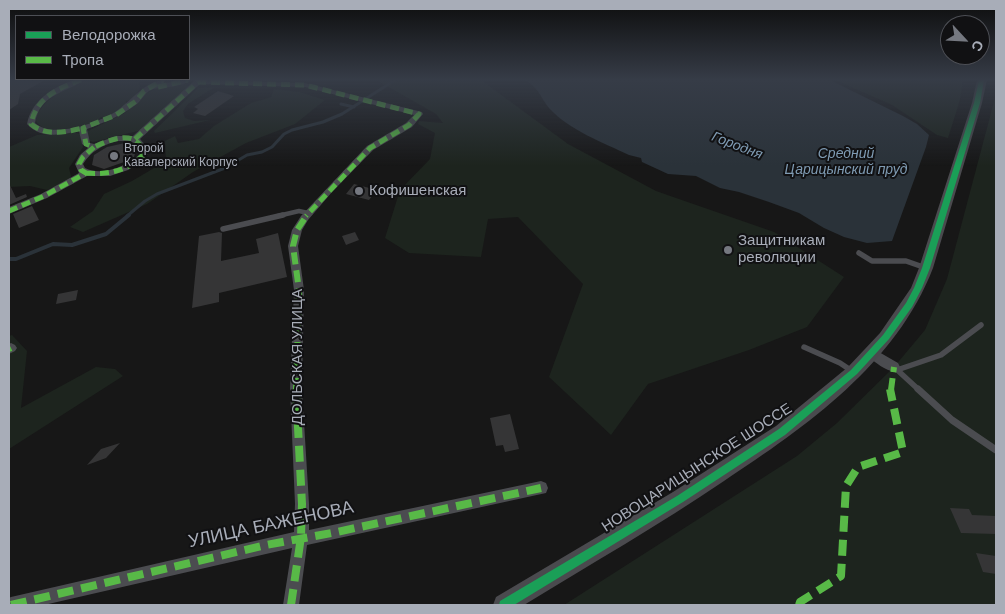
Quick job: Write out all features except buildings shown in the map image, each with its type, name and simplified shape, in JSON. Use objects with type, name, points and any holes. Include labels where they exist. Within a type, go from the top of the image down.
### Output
[{"type":"main road","name":"НОВОЦАРИЦЫНСКОЕ ШОССЕ","points":[[504,605],[680,499],[746,456],[782,432],[854,372],[872,353],[909,305],[926,268],[975,109]]},
{"type":"street","points":[[37,109],[33,113],[31,124],[37,129],[48,132],[83,128],[116,115],[125,109]]},
{"type":"street","points":[[86,173],[81,170],[79,164],[83,157],[94,147],[117,139],[135,139],[169,109]]},
{"type":"street","name":"ДОЛЬСКАЯ УЛИЦА","points":[[291,605],[301,537],[302,504],[296,389],[299,290],[293,246],[297,230],[308,213],[370,148],[409,125],[419,114],[398,109]]},
{"type":"street","points":[[83,128],[86,144],[94,147]]},
{"type":"street","points":[[9,211],[44,196],[86,173],[118,171],[128,167],[138,161],[144,154],[143,147],[135,139]]},
{"type":"street","points":[[872,353],[895,369]]},
{"type":"street","name":"УЛИЦА БАЖЕНОВА","points":[[11,605],[301,537],[332,533],[541,488]]},
{"type":"lane","points":[[223,229],[299,211],[308,213]]},
{"type":"lane","points":[[859,253],[872,261],[906,261],[926,268]]},
{"type":"lane","points":[[895,369],[942,355],[980,325]]},
{"type":"lane","points":[[804,347],[840,363],[854,372]]},
{"type":"lane","points":[[895,369],[952,420],[996,450]]},
{"type":"shaded area","points":[[41,109],[122,109],[108,117],[101,117],[100,121],[64,130],[46,129],[39,125],[35,118]]},
{"type":"shaded area","points":[[130,109],[165,109],[142,130],[93,142],[87,140],[85,134],[88,131]]},
{"type":"shaded area","points":[[177,109],[185,109],[183,111],[185,118],[194,121],[210,120],[155,133],[154,131]]},
{"type":"shaded area","points":[[242,109],[314,109],[295,124],[246,143],[193,172],[147,204],[83,232],[70,227],[93,211],[104,194],[132,181],[166,161],[165,141],[175,136],[178,143],[199,139],[214,126]]},
{"type":"shaded area","points":[[427,109],[520,109],[568,144],[656,191],[774,232],[844,277],[807,327],[749,350],[648,384],[611,435],[549,377],[583,284],[518,217],[488,219],[481,257],[409,253],[385,238],[400,190],[430,159],[435,133],[418,124],[419,121],[443,123],[436,114]]},
{"type":"shaded area","points":[[897,109],[957,109],[948,138],[937,135]]},
{"type":"shaded area","points":[[992,109],[996,109],[996,605],[564,605],[797,456],[837,423],[894,367],[925,330],[947,279]]},
{"type":"shaded area","points":[[73,132],[80,134],[83,147],[69,168],[71,176],[69,181],[47,190],[30,186],[9,187],[9,147],[37,135]]},
{"type":"shaded area","points":[[12,335],[27,351],[21,408],[96,367],[115,369],[123,376],[9,449],[9,336]]},
{"type":"water","name":"Средний Царицынский пруд","points":[[550,109],[888,109],[917,124],[929,135],[892,241],[867,243],[844,237],[799,213],[739,192],[720,188],[696,176],[668,174],[642,162],[641,158],[629,155],[577,130]]},
{"type":"waterway","points":[[127,216],[157,194],[225,168],[247,155],[262,152],[272,147],[284,134],[292,130],[323,122],[350,109]]},
{"type":"waterway","points":[[9,259],[16,259],[53,244],[72,245],[106,234],[129,215]]},
{"type":"marked path","points":[[36,109],[31,124],[42,131],[63,132],[83,128]]},
{"type":"marked path","points":[[9,211],[44,196],[86,173],[81,170],[79,164],[83,157],[94,147],[86,144],[83,128],[116,115],[125,109]]},
{"type":"marked path","points":[[135,139],[169,109]]},
{"type":"marked path","points":[[291,605],[301,537],[302,504],[296,389],[299,290],[293,246],[297,230],[304,218],[329,190],[370,148],[409,125],[419,114],[398,109]]},
{"type":"marked path","points":[[86,173],[102,174],[118,171],[132,165],[144,154],[142,146],[131,138],[116,139],[94,147]]},
{"type":"marked path","points":[[799,605],[800,602],[841,576],[846,486],[858,467],[903,452],[890,387],[894,367]]},
{"type":"marked path","points":[[11,605],[266,545],[332,533],[541,488]]},
{"type":"cycle path","points":[[504,605],[680,499],[782,432],[854,372],[886,337],[909,305],[918,288],[926,268],[975,109]]},
{"type":"place","name":"Второй Кавалерский Корпус","points":[[114,156]]},
{"type":"place","name":"Кофишенская","points":[[359,191]]},
{"type":"place","name":"Защитникам революции","points":[[728,250]]},
{"type":"water label","name":"Городня","points":[[737,146]]}]
